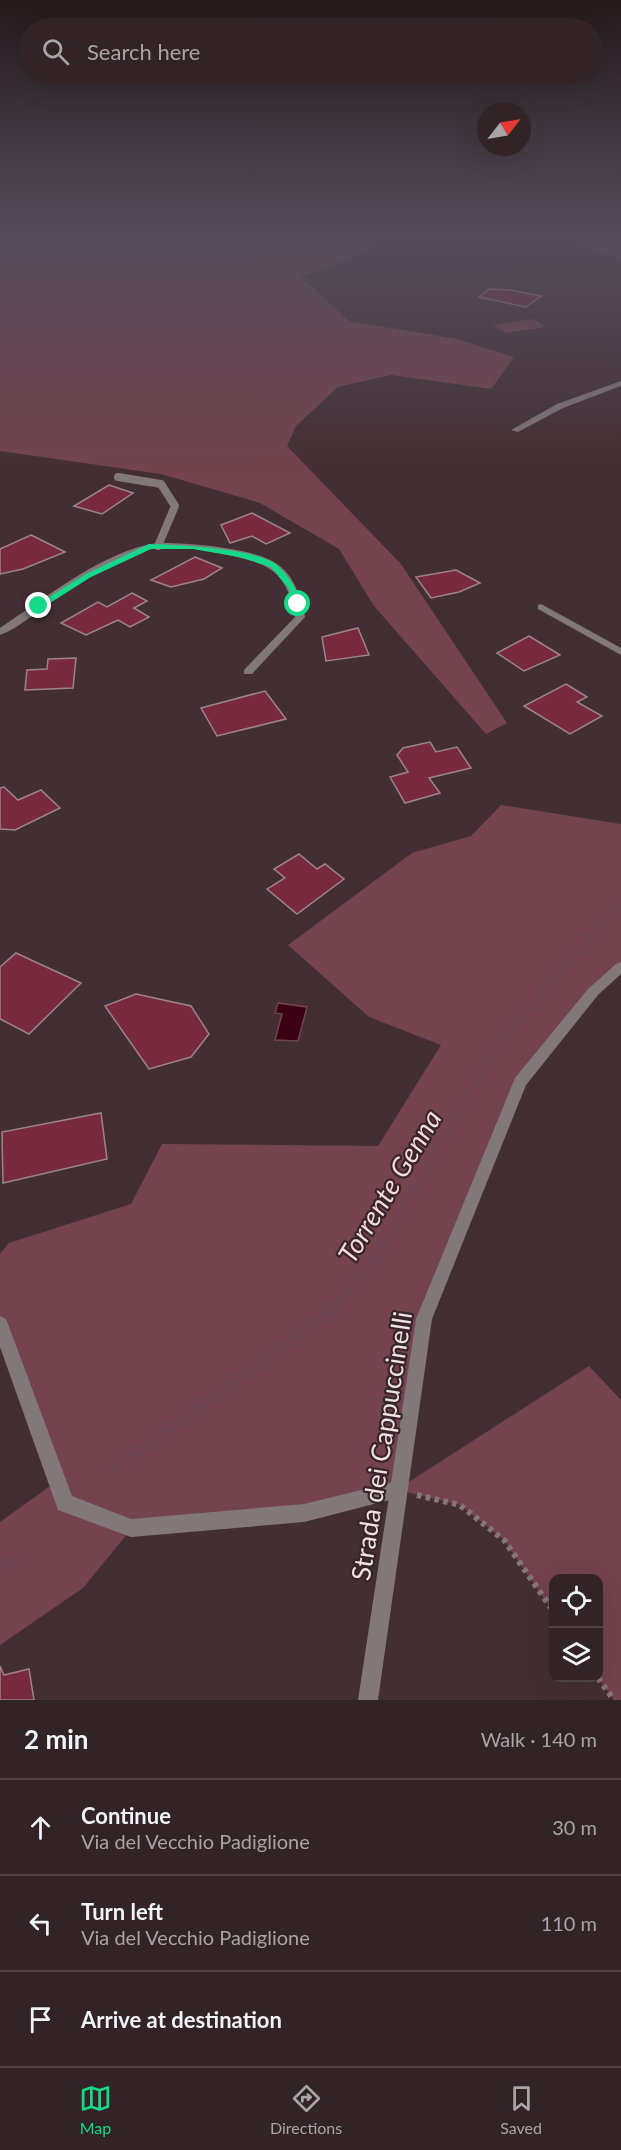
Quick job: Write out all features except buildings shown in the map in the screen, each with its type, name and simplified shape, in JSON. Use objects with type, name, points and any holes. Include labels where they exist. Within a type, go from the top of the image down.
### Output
[{"type":"street","points":[[515,430],[560,406],[621,383]]},
{"type":"street","points":[[0,632],[88,576],[149,546],[193,547],[240,555],[273,566],[292,588],[300,617],[248,672]]},
{"type":"street","points":[[541,607],[621,652]]},
{"type":"street","name":"Strada dei Cappuccinelli","points":[[368,1700],[424,1319],[520,1082],[593,992],[621,967]]},
{"type":"street","points":[[0,1324],[65,1503],[132,1528],[304,1513],[398,1490]]},
{"type":"lane","points":[[118,477],[137,478],[161,484],[176,506],[158,546]]},
{"type":"path","points":[[398,1490],[460,1505],[504,1540],[549,1605]]},
{"type":"path","points":[[601,1682],[614,1700]]},
{"type":"shaded area","points":[[0,314],[342,314],[349,321],[457,339],[514,357],[491,389],[391,375],[338,387],[296,426],[287,446],[401,564],[507,723],[486,734],[374,606],[339,549],[260,503],[161,474],[0,451]]},
{"type":"shaded area","points":[[534,319],[546,327],[505,333],[493,325]]},
{"type":"shaded area","points":[[501,805],[621,824],[621,967],[520,1082],[424,1319],[398,1489],[589,1366],[621,1400],[621,1700],[614,1700],[601,1682],[603,1682],[603,1574],[549,1574],[549,1606],[504,1540],[460,1505],[398,1490],[304,1513],[132,1528],[83,1588],[0,1645],[0,1522],[57,1481],[0,1324],[0,1254],[9,1243],[131,1204],[162,1144],[378,1146],[441,1045],[369,1017],[288,945],[412,853],[471,836]]},
{"type":"shaded area","points":[[278,1003],[307,1007],[298,1041],[275,1040],[282,1014],[275,1013]]},
{"type":"waterway","name":"Torrente Genna","points":[[383,1246],[498,1043],[621,901]]},
{"type":"waterway","name":"Torrente Genna","points":[[117,1469],[333,1309],[377,1257],[384,1244]]},
{"type":"waterway","name":"Torrente Genna","points":[[0,1574],[16,1558]]},
{"type":"route","points":[[39,606],[88,576],[149,546],[193,547],[240,555],[273,566],[292,588],[298,604]]}]
